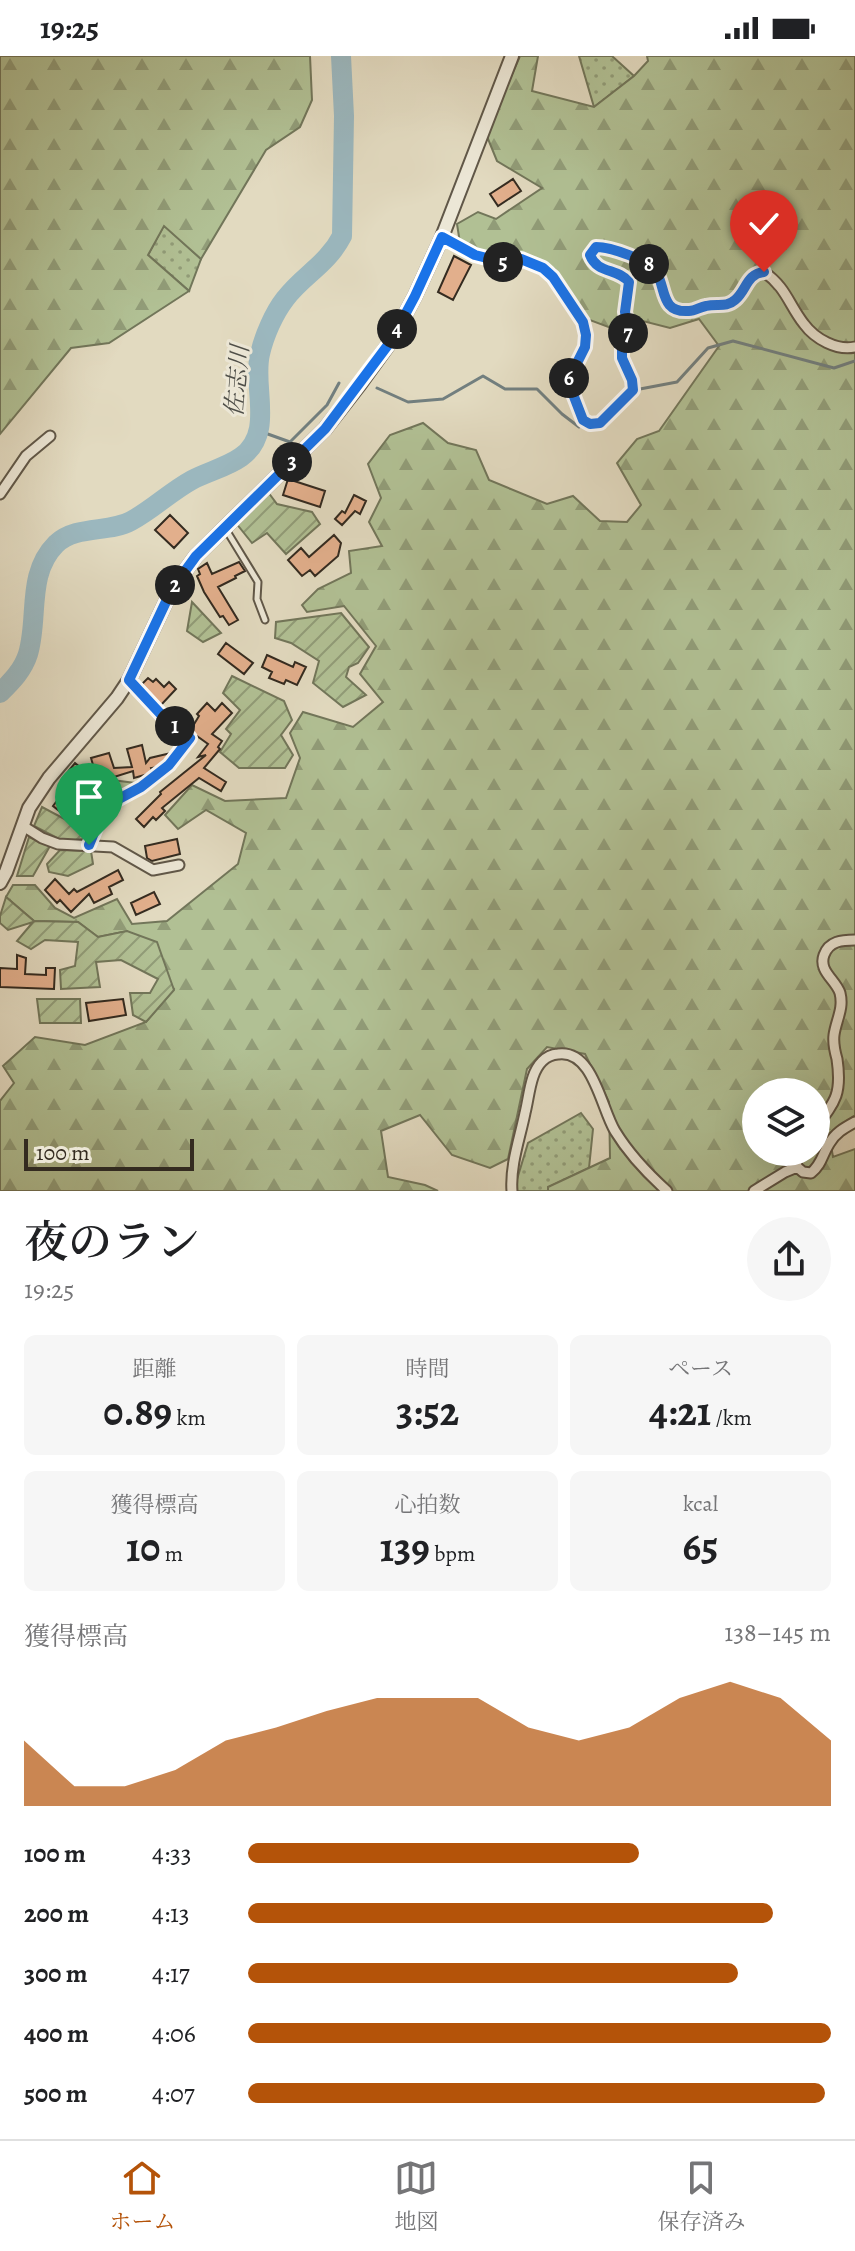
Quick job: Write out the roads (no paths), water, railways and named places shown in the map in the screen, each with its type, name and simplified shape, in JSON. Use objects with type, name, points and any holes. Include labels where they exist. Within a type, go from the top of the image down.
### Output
[{"type":"street","points":[[0,883],[29,808],[49,778],[129,680],[172,589],[196,556],[325,429],[391,341],[442,237],[512,56]]},
{"type":"street","points":[[442,237],[475,255],[510,264],[521,259],[543,268],[553,277],[583,322],[585,347],[568,381],[583,420],[590,424],[600,423],[633,390],[622,358],[629,330],[625,312],[629,282],[624,275],[602,269],[592,262],[590,255],[596,247],[607,247],[650,265],[657,272],[666,303],[677,310],[690,311],[708,305],[727,306],[738,299],[750,278],[764,272],[783,289],[804,326],[841,349],[855,347]]},
{"type":"street","points":[[0,494],[26,456],[50,436]]},
{"type":"street","points":[[23,826],[58,844],[113,847],[153,870],[179,865]]},
{"type":"street","points":[[830,1108],[840,1082],[833,1037],[842,1008],[839,990],[824,970],[823,956],[832,944],[840,940],[855,940]]},
{"type":"street","points":[[512,1191],[515,1160],[533,1075],[549,1055],[563,1053],[578,1058],[588,1069],[614,1129],[640,1167],[667,1191]]},
{"type":"street","points":[[754,1191],[797,1167],[811,1173],[820,1166],[827,1146],[839,1131],[855,1122]]},
{"type":"lane","points":[[224,527],[258,582],[257,599],[265,620]]},
{"type":"lane","points":[[89,845],[98,823],[115,801],[141,787],[169,765],[190,738],[169,723],[129,680]]},
{"type":"waterway","name":"佐志川","points":[[0,693],[26,660],[37,582],[47,556],[56,544],[73,534],[131,521],[192,480],[235,461],[251,447],[260,423],[260,354],[270,325],[285,299],[329,255],[342,236],[344,116],[341,56]]},
{"type":"waterway","points":[[591,429],[606,426],[640,389],[677,382],[708,348],[733,341],[834,368],[855,361]]},
{"type":"waterway","points":[[377,388],[408,402],[443,399],[483,376],[505,389],[537,389],[579,427]]},
{"type":"waterway","points":[[258,433],[290,442],[327,405],[339,383]]}]
